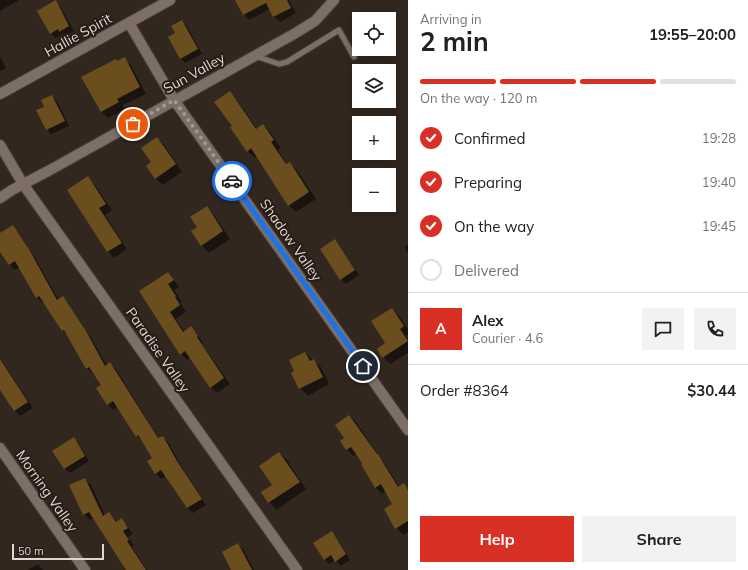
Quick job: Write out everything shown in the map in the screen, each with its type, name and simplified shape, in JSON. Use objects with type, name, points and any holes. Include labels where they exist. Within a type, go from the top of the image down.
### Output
[{"type":"street","name":"Hallie Spirit","points":[[0,94],[170,0]]},
{"type":"street","name":"Sun Valley","points":[[0,198],[294,34],[315,20],[334,0]]},
{"type":"street","name":"Shadow Valley","points":[[129,23],[174,100],[408,430]]},
{"type":"street","name":"Paradise Valley","points":[[0,145],[24,184],[297,570]]},
{"type":"street","name":"Morning Valley","points":[[0,448],[85,570]]},
{"type":"lane","points":[[254,56],[279,64],[287,62],[339,30],[352,53]]},
{"type":"building","points":[[56,0],[69,26],[59,32],[58,29],[50,34],[37,11]]},
{"type":"building","points":[[235,0],[287,0],[291,8],[273,17],[266,3],[243,15]]},
{"type":"building","points":[[182,20],[198,49],[180,59],[168,37],[175,33],[171,26]]},
{"type":"building","points":[[125,57],[140,87],[117,99],[119,102],[101,112],[81,77],[116,59],[117,61]]},
{"type":"building","points":[[230,91],[256,129],[263,124],[274,140],[271,142],[286,164],[290,162],[309,192],[288,206],[251,148],[247,152],[230,127],[232,126],[214,102]]},
{"type":"building","points":[[52,95],[65,121],[46,130],[36,110],[44,107],[41,100]]},
{"type":"building","points":[[157,137],[176,164],[155,179],[146,166],[151,162],[141,148]]},
{"type":"building","points":[[88,176],[106,204],[99,208],[122,243],[107,252],[67,190]]},
{"type":"building","points":[[207,206],[223,231],[201,246],[191,231],[197,227],[190,217]]},
{"type":"building","points":[[13,225],[30,251],[57,300],[63,296],[86,331],[105,366],[110,362],[158,438],[163,436],[177,461],[202,499],[187,508],[161,470],[155,474],[147,461],[152,458],[138,435],[136,437],[113,401],[107,405],[96,388],[101,385],[89,367],[86,369],[64,330],[62,331],[39,296],[36,298],[15,261],[9,265],[0,252],[0,233]]},
{"type":"building","points":[[335,239],[355,270],[340,280],[320,249]]},
{"type":"building","points":[[168,272],[174,280],[168,284],[180,305],[170,312],[183,332],[191,326],[224,378],[210,388],[185,351],[180,355],[139,291]]},
{"type":"building","points":[[392,308],[404,326],[400,329],[408,341],[382,358],[377,349],[385,343],[371,321]]},
{"type":"building","points":[[305,352],[310,361],[314,359],[323,377],[299,389],[291,373],[294,371],[289,360]]},
{"type":"building","points":[[0,359],[28,402],[14,411],[0,390]]},
{"type":"building","points":[[349,415],[378,454],[398,487],[404,483],[408,490],[408,521],[395,529],[384,509],[392,504],[381,484],[375,488],[361,464],[362,463],[351,447],[346,450],[340,441],[344,438],[335,425]]},
{"type":"building","points":[[74,437],[85,456],[64,469],[52,451]]},
{"type":"building","points":[[279,452],[300,482],[268,503],[261,492],[272,485],[259,466]]},
{"type":"building","points":[[85,478],[103,516],[109,512],[116,522],[122,518],[128,528],[123,531],[129,540],[127,541],[146,570],[126,570],[89,512],[83,515],[69,485]]},
{"type":"building","points":[[332,531],[346,554],[335,562],[331,555],[324,560],[313,543]]},
{"type":"building","points":[[238,543],[252,570],[231,570],[222,552]]},
{"type":"way so far","points":[[133,124],[174,100],[232,181]]},
{"type":"route","points":[[232,181],[363,366]]}]
